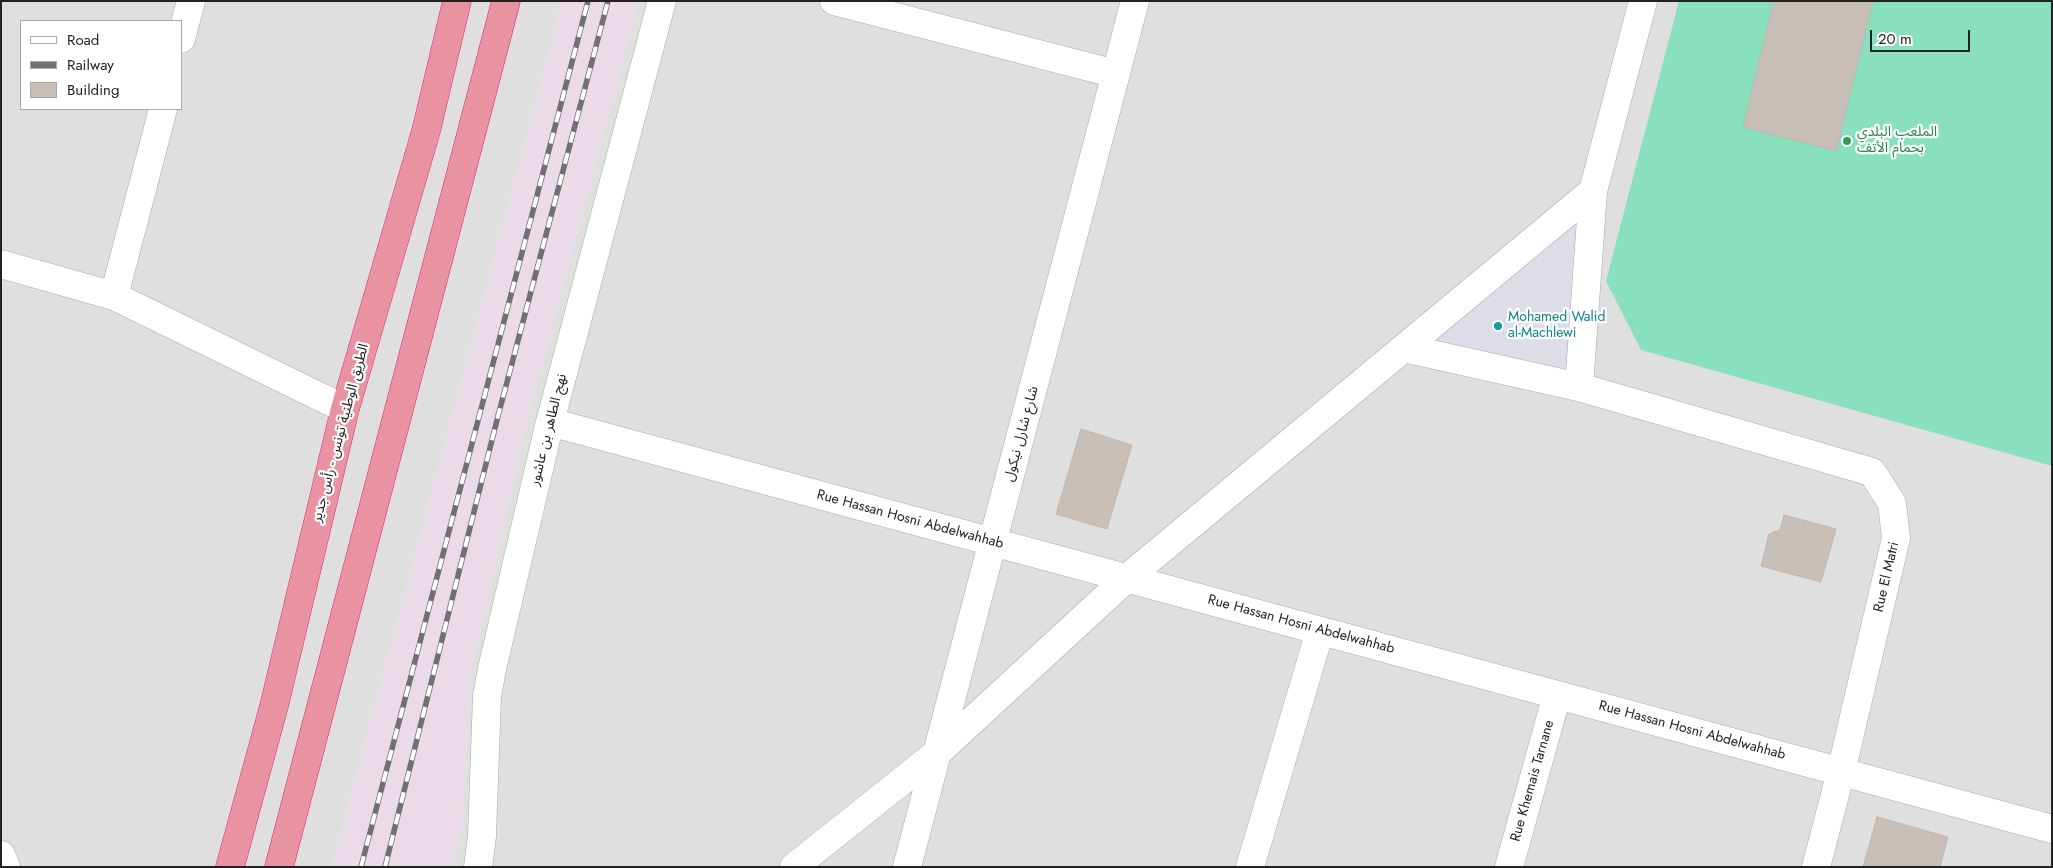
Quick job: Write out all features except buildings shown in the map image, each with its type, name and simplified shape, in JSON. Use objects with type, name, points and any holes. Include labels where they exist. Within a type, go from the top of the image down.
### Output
[{"type":"highway","name":"الطريق الوطنية تونس - رأس جدير","points":[[230,867],[274,706],[345,409],[426,131],[458,1]]},
{"type":"highway","points":[[279,867],[506,1]]},
{"type":"street","points":[[182,35],[191,1]]},
{"type":"street","name":"نهج الطاهر بن عاشور","points":[[478,867],[482,836],[487,696],[550,422],[662,1]]},
{"type":"street","points":[[834,1],[1116,74]]},
{"type":"street","name":"شارع شارل نيكول","points":[[908,867],[1136,1]]},
{"type":"street","points":[[1578,387],[1593,192],[1643,1]]},
{"type":"street","points":[[114,296],[163,110]]},
{"type":"street","points":[[794,867],[938,753],[1127,578],[1593,192]]},
{"type":"street","points":[[1,264],[114,296],[345,409]]},
{"type":"street","name":"Rue El Matri","points":[[1404,348],[1578,387],[1872,472],[1892,503],[1896,538],[1841,772],[1816,867]]},
{"type":"street","name":"Rue Hassan Hosni Abdelwahhab","points":[[550,422],[2052,829]]},
{"type":"street","points":[[1250,867],[1320,631]]},
{"type":"street","name":"Rue Khemais Tarnane","points":[[1509,867],[1557,695]]},
{"type":"street","points":[[1,855],[6,867]]},
{"type":"shaded area","points":[[1,1],[563,1],[332,867],[1,867]]},
{"type":"shaded area","points":[[563,1],[638,1],[526,424],[471,672],[461,829],[452,867],[332,867]]},
{"type":"shaded area","points":[[638,1],[2052,1],[2052,867],[452,867],[461,829],[471,672],[526,424]]},
{"type":"shaded area","points":[[1588,200],[1569,387],[1411,345]]},
{"type":"green space","name":"الملعب البلدي بحمام الأتف","points":[[1679,1],[2052,1],[2052,466],[1641,350],[1606,281]]},
{"type":"railway","points":[[361,867],[588,1]]},
{"type":"railway","points":[[385,867],[498,416],[608,1]]},
{"type":"place","name":"الملعب البلدي بحمام الأتف","points":[[1847,141]]},
{"type":"place","name":"Mohamed Walid al-Machlewi","points":[[1498,326]]}]
